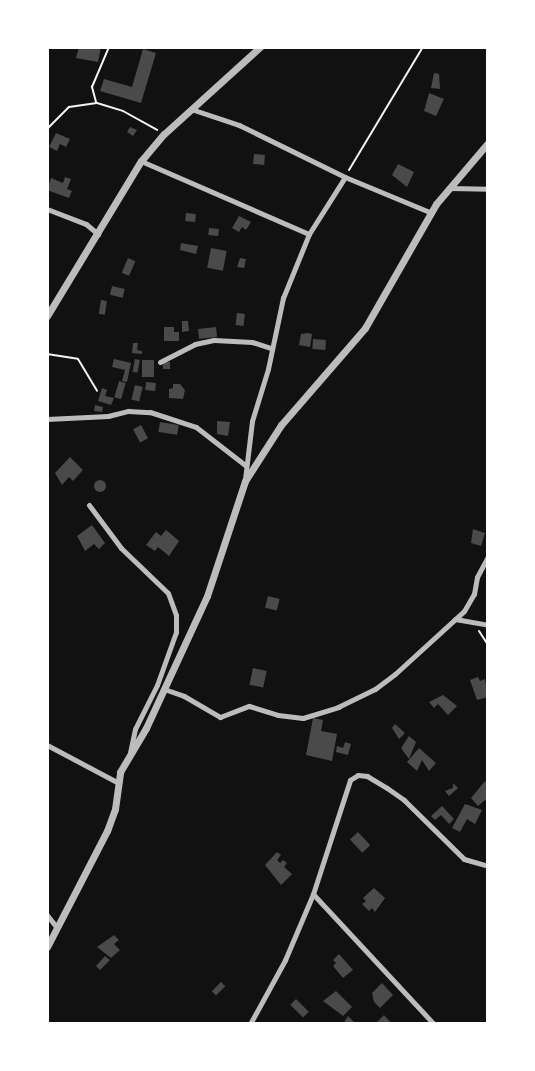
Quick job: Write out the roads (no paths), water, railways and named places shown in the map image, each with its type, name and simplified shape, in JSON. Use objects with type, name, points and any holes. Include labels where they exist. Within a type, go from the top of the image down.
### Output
[{"type":"street","points":[[47,316],[141,161],[164,134],[260,47]]},
{"type":"street","points":[[191,109],[239,125],[345,177],[432,213]]},
{"type":"street","points":[[47,947],[107,831],[115,809],[117,782],[130,752],[146,728],[207,596],[245,481],[281,425],[365,328],[432,213],[449,188],[488,143]]},
{"type":"street","points":[[141,161],[309,234]]},
{"type":"street","points":[[245,481],[245,465],[283,298],[309,234],[345,177]]},
{"type":"street","points":[[449,188],[488,189]]},
{"type":"street","points":[[47,209],[86,224],[98,234]]},
{"type":"street","points":[[160,362],[177,352],[214,340],[252,342],[271,348]]},
{"type":"street","points":[[47,419],[108,416],[128,411],[150,412],[196,427],[245,465]]},
{"type":"street","points":[[89,505],[121,548],[168,593],[176,615],[176,632],[157,685],[135,729],[130,752]]},
{"type":"street","points":[[164,689],[220,717],[249,706],[278,715],[303,718],[338,707],[395,674],[455,619],[474,594],[477,577],[488,556]]},
{"type":"street","points":[[455,619],[488,625]]},
{"type":"street","points":[[47,746],[117,782]]},
{"type":"street","points":[[250,1024],[285,960],[313,894],[345,789],[358,775],[367,776],[404,800],[464,859],[488,866]]},
{"type":"street","points":[[313,894],[434,1024]]},
{"type":"street","points":[[47,915],[57,928]]}]
